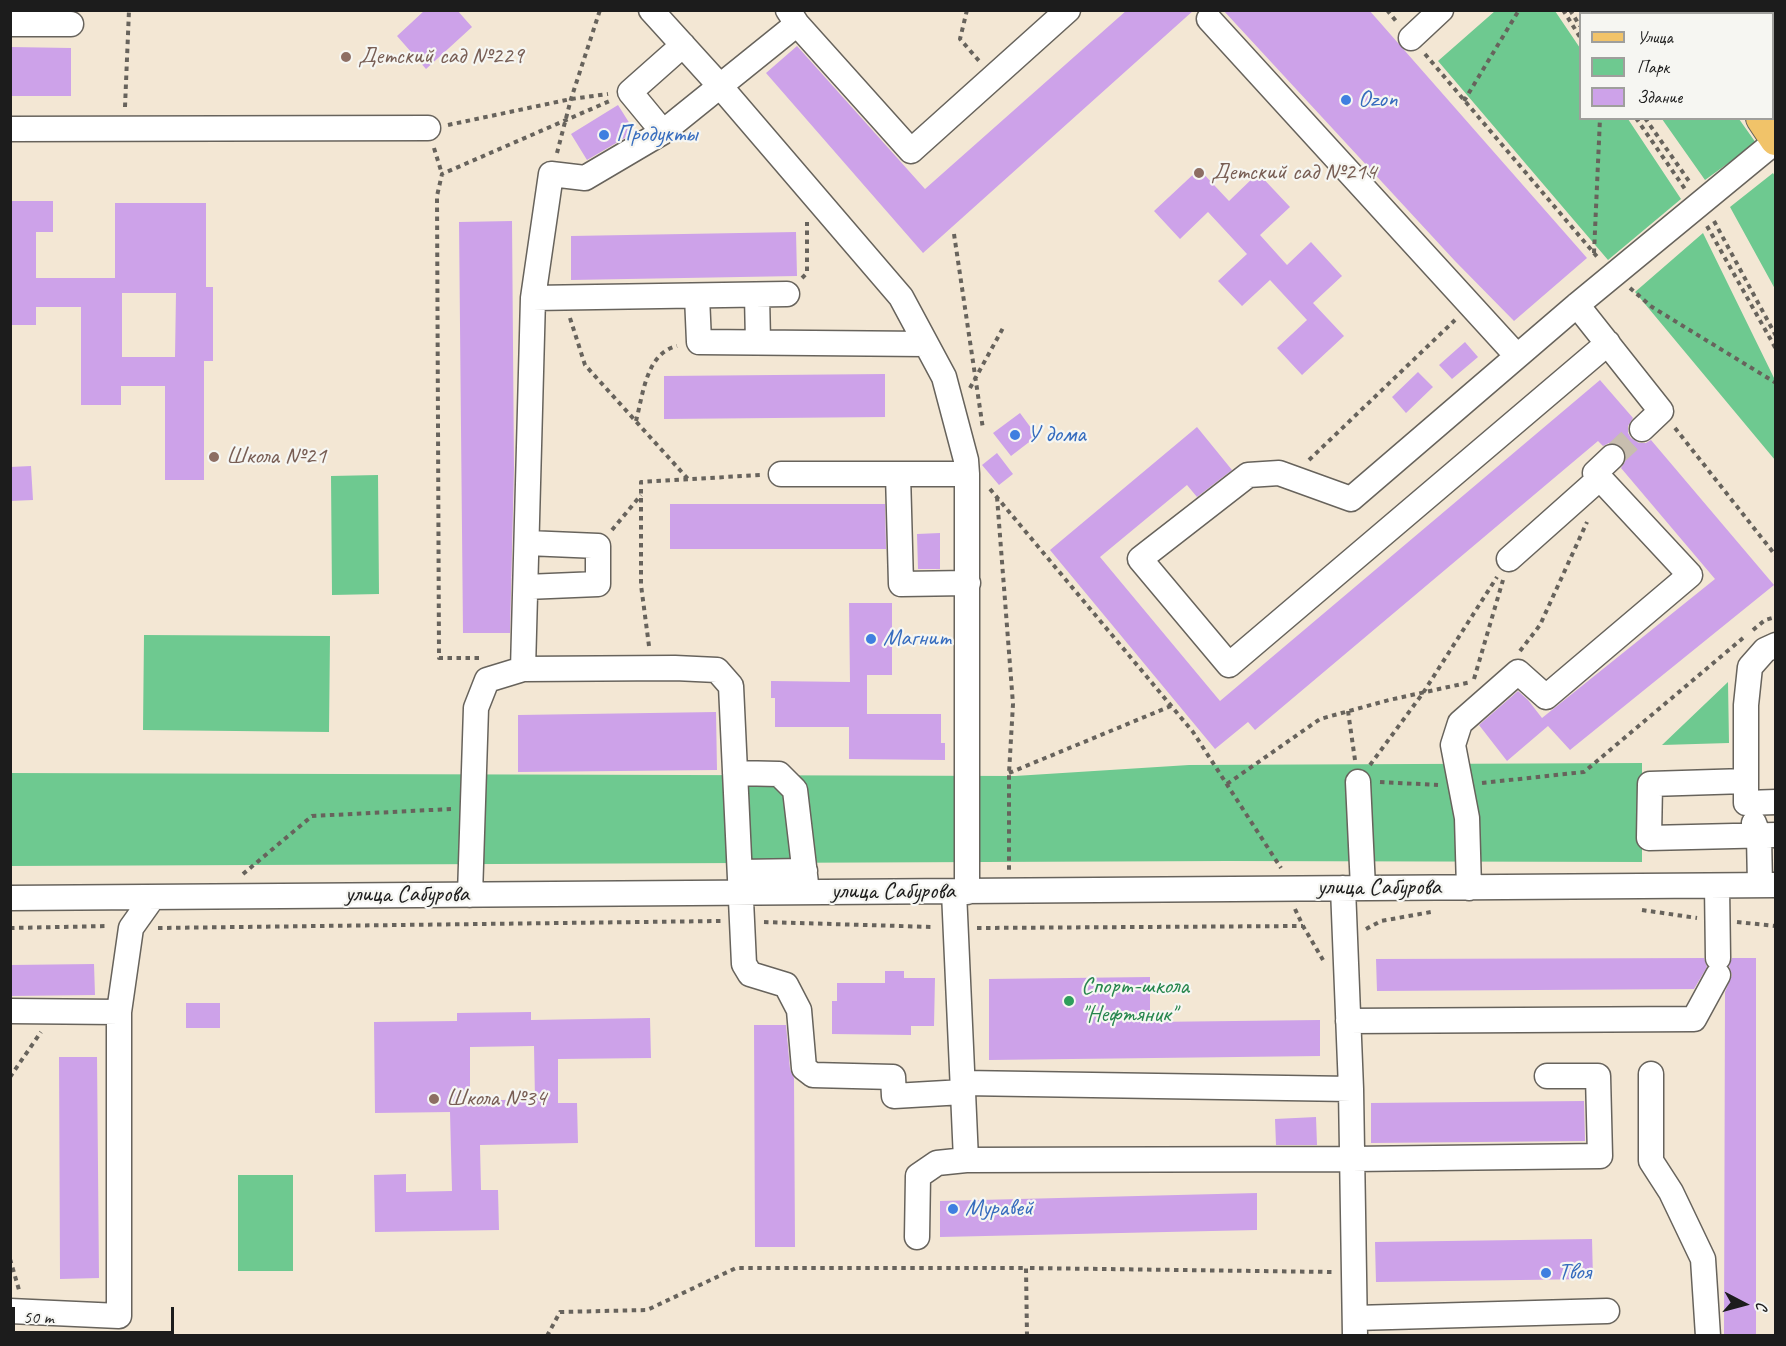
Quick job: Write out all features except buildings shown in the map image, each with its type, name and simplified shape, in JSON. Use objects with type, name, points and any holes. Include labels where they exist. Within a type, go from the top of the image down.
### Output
[{"type":"main road","points":[[1763,120],[1776,140]]},
{"type":"street","points":[[651,10],[720,86],[901,297],[944,377],[965,462],[968,583],[960,892],[954,928],[966,1160]]},
{"type":"street","points":[[523,669],[533,298],[551,174],[585,178],[663,132],[720,86],[793,17],[911,151],[1068,10]]},
{"type":"street","points":[[1411,38],[1441,10]]},
{"type":"street","points":[[1209,19],[1517,356]]},
{"type":"street","points":[[10,24],[71,24]]},
{"type":"street","points":[[663,132],[630,92],[683,45]]},
{"type":"street","points":[[10,129],[428,128]]},
{"type":"street","points":[[1608,344],[1229,665],[1140,559],[1248,475],[1279,473],[1351,498],[1577,305],[1776,140]]},
{"type":"street","points":[[533,298],[787,294]]},
{"type":"street","points":[[757,295],[759,342]]},
{"type":"street","points":[[697,296],[699,342],[926,344]]},
{"type":"street","points":[[1577,305],[1661,411],[1642,429]]},
{"type":"street","points":[[1469,888],[1467,818],[1453,745],[1460,723],[1518,672],[1546,697],[1690,575],[1595,473],[1612,457]]},
{"type":"street","points":[[781,474],[898,474],[965,462]]},
{"type":"street","points":[[898,474],[900,584],[968,583]]},
{"type":"street","points":[[1509,559],[1602,481]]},
{"type":"street","points":[[525,587],[598,584],[598,546],[527,543]]},
{"type":"street","points":[[1768,885],[1767,836],[1746,792],[1746,705],[1750,667],[1765,650],[1776,645]]},
{"type":"street","points":[[470,895],[476,708],[487,680],[523,669],[717,670],[732,686],[744,964],[750,974],[786,985],[799,1010],[804,1068],[813,1075],[893,1077],[894,1096],[963,1088],[1351,1089]]},
{"type":"street","points":[[735,773],[779,774],[795,790],[806,881]]},
{"type":"street","points":[[1358,782],[1353,888],[1345,941],[1351,1089],[1355,1327],[1607,1311]]},
{"type":"street","points":[[1767,836],[1649,838],[1650,784],[1746,792],[1776,802]]},
{"type":"street","name":"улица Сабурова","points":[[10,898],[470,895],[806,881],[960,892],[1768,885]]},
{"type":"street","points":[[1348,1022],[1694,1019],[1718,967],[1717,886]]},
{"type":"street","points":[[17,1312],[119,1316],[118,1012],[131,928],[153,897]]},
{"type":"street","points":[[10,1011],[118,1012]]},
{"type":"street","points":[[1651,1074],[1651,1161],[1671,1192],[1703,1259],[1708,1335]]},
{"type":"street","points":[[918,1237],[918,1176],[937,1163],[966,1160],[1600,1156],[1598,1076],[1547,1076]]},
{"type":"path","points":[[124,129],[129,10]]},
{"type":"path","points":[[551,174],[571,99],[600,10]]},
{"type":"path","points":[[967,10],[960,39],[993,78]]},
{"type":"path","points":[[1464,100],[1519,10]]},
{"type":"path","points":[[1563,10],[1579,34]]},
{"type":"path","points":[[1570,10],[1579,23]]},
{"type":"path","points":[[1427,56],[1594,254],[1615,275],[1652,307],[1776,383]]},
{"type":"path","points":[[428,128],[571,99],[630,92]]},
{"type":"path","points":[[487,680],[484,658],[439,658],[437,196],[442,174],[630,92]]},
{"type":"path","points":[[1594,254],[1600,120]]},
{"type":"path","points":[[1637,120],[1700,204],[1776,349]]},
{"type":"path","points":[[1646,120],[1700,204],[1776,336]]},
{"type":"path","points":[[787,294],[807,273],[807,186]]},
{"type":"path","points":[[954,234],[984,436],[965,462],[997,497],[1193,732],[1290,889],[1303,926],[1347,998]]},
{"type":"path","points":[[564,297],[585,365],[689,479]]},
{"type":"path","points":[[1293,477],[1317,451],[1471,305]]},
{"type":"path","points":[[954,416],[1003,328]]},
{"type":"path","points":[[636,421],[651,365],[668,348],[699,342]]},
{"type":"path","points":[[1661,411],[1776,555]]},
{"type":"path","points":[[651,668],[641,585],[641,482],[781,474]]},
{"type":"path","points":[[1511,677],[1512,662],[1540,625],[1602,481]]},
{"type":"path","points":[[598,546],[641,495]]},
{"type":"path","points":[[997,497],[1013,704],[1009,773],[1009,891]]},
{"type":"path","points":[[1358,782],[1424,693],[1509,559]]},
{"type":"path","points":[[1227,784],[1320,719],[1473,682],[1509,559]]},
{"type":"path","points":[[1358,782],[1460,786],[1584,772],[1765,620],[1776,617]]},
{"type":"path","points":[[1009,773],[1171,706]]},
{"type":"path","points":[[1348,711],[1358,782]]},
{"type":"path","points":[[244,896],[243,873],[312,816],[473,808]]},
{"type":"path","points":[[1641,910],[1776,926]]},
{"type":"path","points":[[1345,941],[1381,921],[1438,911]]},
{"type":"path","points":[[10,928],[742,921],[954,928],[1303,926]]},
{"type":"path","points":[[10,1077],[55,1012]]},
{"type":"path","points":[[10,1259],[17,1312]]},
{"type":"path","points":[[547,1335],[560,1312],[647,1310],[736,1268],[1026,1268],[1353,1273]]},
{"type":"path","points":[[1026,1268],[1027,1335]]},
{"type":"green space","points":[[1495,11],[1555,11],[1579,47],[1579,120],[1629,120],[1681,199],[1608,260],[1438,61]]},
{"type":"green space","points":[[1663,11],[1664,12],[1586,12]]},
{"type":"green space","points":[[1775,11],[1775,97],[1774,12],[1715,12]]},
{"type":"green space","points":[[1663,120],[1740,120],[1756,143],[1705,180]]},
{"type":"green space","points":[[1773,173],[1776,178],[1775,289],[1730,207]]},
{"type":"green space","points":[[1703,233],[1775,380],[1775,460],[1635,292]]},
{"type":"green space","points":[[378,475],[379,594],[332,595],[331,476]]},
{"type":"green space","points":[[144,635],[330,636],[329,732],[143,730]]},
{"type":"green space","points":[[1728,682],[1729,743],[1662,745]]},
{"type":"green space","points":[[1642,763],[1642,862],[1228,861],[11,866],[10,773],[1015,776],[1189,765]]},
{"type":"green space","points":[[238,1175],[293,1175],[293,1271],[238,1271]]},
{"type":"tunnel","points":[[1612,457],[1642,429]]},
{"type":"place","name":"Детский сад №229","points":[[346,57]]},
{"type":"place","name":"Ozon","points":[[1346,100]]},
{"type":"place","name":"Продукты","points":[[604,135]]},
{"type":"place","name":"Детский сад №214","points":[[1199,173]]},
{"type":"place","name":"У дома","points":[[1015,435]]},
{"type":"place","name":"Школа №21","points":[[214,457]]},
{"type":"place","name":"Магнит","points":[[871,639]]},
{"type":"place","name":"Спорт-школа \"Нефтяник\"","points":[[1069,1001]]},
{"type":"place","name":"Школа №34","points":[[434,1099]]},
{"type":"place","name":"Муравей","points":[[953,1209]]},
{"type":"place","name":"Твоя","points":[[1546,1273]]}]
